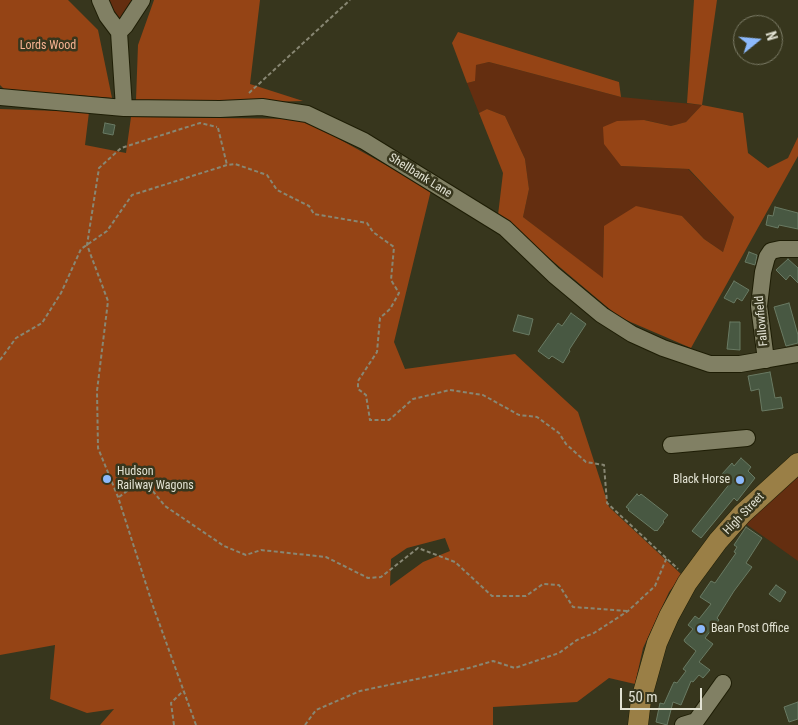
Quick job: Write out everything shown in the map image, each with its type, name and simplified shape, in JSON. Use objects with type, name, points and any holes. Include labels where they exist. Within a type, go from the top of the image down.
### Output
[{"type":"main road","name":"High Street","points":[[638,725],[643,692],[657,643],[669,616],[697,570],[718,541],[742,514],[798,463]]},
{"type":"street","points":[[100,0],[107,16],[119,32],[124,108]]},
{"type":"street","points":[[119,32],[142,0]]},
{"type":"street","name":"Shellbank Lane","points":[[0,97],[124,108],[220,109],[262,107],[307,114],[364,141],[505,228],[554,275],[594,309],[632,334],[664,348],[710,364],[736,364],[798,354]]},
{"type":"street","name":"Fallowfield","points":[[766,360],[759,306],[763,272],[771,252],[780,249],[798,249]]},
{"type":"street","points":[[671,444],[748,438]]},
{"type":"street","points":[[683,725],[696,721],[723,683]]},
{"type":"path","points":[[251,90],[350,0]]},
{"type":"path","points":[[196,725],[153,606],[118,497],[98,448],[97,391],[108,301],[87,245],[99,168],[121,148],[200,123],[217,127],[222,139],[227,165]]},
{"type":"path","points":[[0,360],[16,338],[42,323],[61,293],[81,250],[107,231],[132,195],[235,164],[267,175],[277,190],[309,206],[314,214],[367,223],[374,232],[394,247],[391,280],[399,293],[390,309],[380,318],[377,352],[358,381],[358,389],[366,395],[370,420],[389,420],[413,399],[450,390],[483,396],[520,415],[537,416],[559,433],[566,444],[586,462],[604,465],[607,502],[667,557],[655,586],[628,610],[558,654],[515,668],[493,661],[469,668],[360,691],[316,710],[305,725]]},
{"type":"path","points":[[118,497],[142,479],[165,506],[224,546],[246,555],[261,550],[326,557],[368,578],[381,577],[418,548],[455,562],[492,596],[526,596],[543,584],[559,585],[573,607],[628,610]]},
{"type":"path","points":[[174,725],[171,703],[183,691]]},
{"type":"shaded area","points":[[104,0],[137,0],[123,24]]},
{"type":"shaded area","points":[[489,62],[621,97],[702,105],[686,122],[671,126],[645,120],[621,166],[688,169],[734,217],[723,252],[704,239],[682,216],[604,226],[603,279],[523,217],[529,189],[525,159],[505,116],[487,109],[479,113],[467,83],[475,81],[475,65]]},
{"type":"shaded area","points":[[798,476],[798,561],[746,524]]},
{"type":"green space","name":"Lords Wood","points":[[0,0],[68,0],[98,30],[112,98],[4,89],[0,85]]},
{"type":"green space","points":[[154,0],[260,0],[250,84],[303,101],[232,103],[136,100],[138,45]]},
{"type":"green space","points":[[694,0],[717,0],[702,105],[687,103]]},
{"type":"green space","points":[[458,32],[619,82],[621,97],[489,62],[476,65],[475,81],[467,83],[452,43]]},
{"type":"green space","points":[[702,105],[743,113],[748,153],[768,168],[788,158],[798,137],[798,156],[691,348],[619,317],[498,215],[503,173],[479,113],[487,109],[505,116],[525,159],[529,189],[523,217],[603,278],[604,226],[636,206],[682,216],[704,239],[723,252],[734,217],[689,169],[621,166],[604,144],[603,127],[617,121],[644,120],[671,126],[686,122]]},
{"type":"green space","points":[[0,109],[89,112],[85,145],[126,153],[131,117],[303,119],[431,190],[394,342],[405,369],[515,354],[578,412],[609,507],[682,575],[669,592],[643,648],[635,684],[609,678],[577,702],[493,707],[493,725],[100,725],[114,709],[87,713],[50,699],[55,645],[0,655]],"holes":[[[445,538],[450,551],[423,562],[390,586],[391,559],[407,548]]]},
{"type":"building","points":[[105,123],[115,125],[113,135],[103,133]]},
{"type":"building","points":[[775,207],[798,213],[798,229],[779,225],[778,228],[766,225],[768,215],[773,216]]},
{"type":"building","points":[[749,252],[757,255],[755,265],[745,262]]},
{"type":"building","points":[[788,259],[798,268],[798,283],[790,275],[786,280],[776,270]]},
{"type":"building","points":[[734,281],[749,290],[742,301],[737,298],[734,303],[724,298]]},
{"type":"building","points":[[789,303],[798,335],[798,343],[786,346],[774,307]]},
{"type":"building","points":[[571,313],[586,324],[563,363],[552,356],[549,359],[538,351],[558,323],[562,326]]},
{"type":"building","points":[[518,315],[533,319],[529,335],[513,331]]},
{"type":"building","points":[[730,322],[740,322],[740,350],[727,349]]},
{"type":"building","points":[[770,372],[775,398],[781,397],[783,408],[762,411],[759,389],[751,391],[748,376]]},
{"type":"building","points":[[741,458],[751,467],[748,471],[755,478],[737,501],[734,498],[701,538],[692,531],[731,482],[722,474],[732,463],[734,466]]},
{"type":"building","points":[[637,494],[639,496],[641,494],[668,515],[657,531],[626,507]]},
{"type":"building","points":[[746,527],[762,538],[746,563],[752,567],[734,591],[717,618],[719,620],[705,638],[713,644],[699,662],[710,670],[703,678],[699,675],[693,682],[691,681],[681,705],[673,702],[667,725],[656,722],[660,703],[664,704],[674,682],[677,683],[686,671],[683,669],[696,651],[684,640],[693,629],[688,625],[695,616],[699,619],[711,604],[700,597],[711,581],[715,583],[736,553],[734,552],[737,547],[734,545]]},
{"type":"building","points":[[776,585],[786,592],[780,602],[769,594]]},
{"type":"building","points":[[798,702],[798,719],[789,722],[784,707]]},
{"type":"place","name":"Hudson Railway Wagons","points":[[107,479]]},
{"type":"place","name":"Black Horse","points":[[740,480]]},
{"type":"place","name":"Bean Post Office","points":[[701,629]]}]
